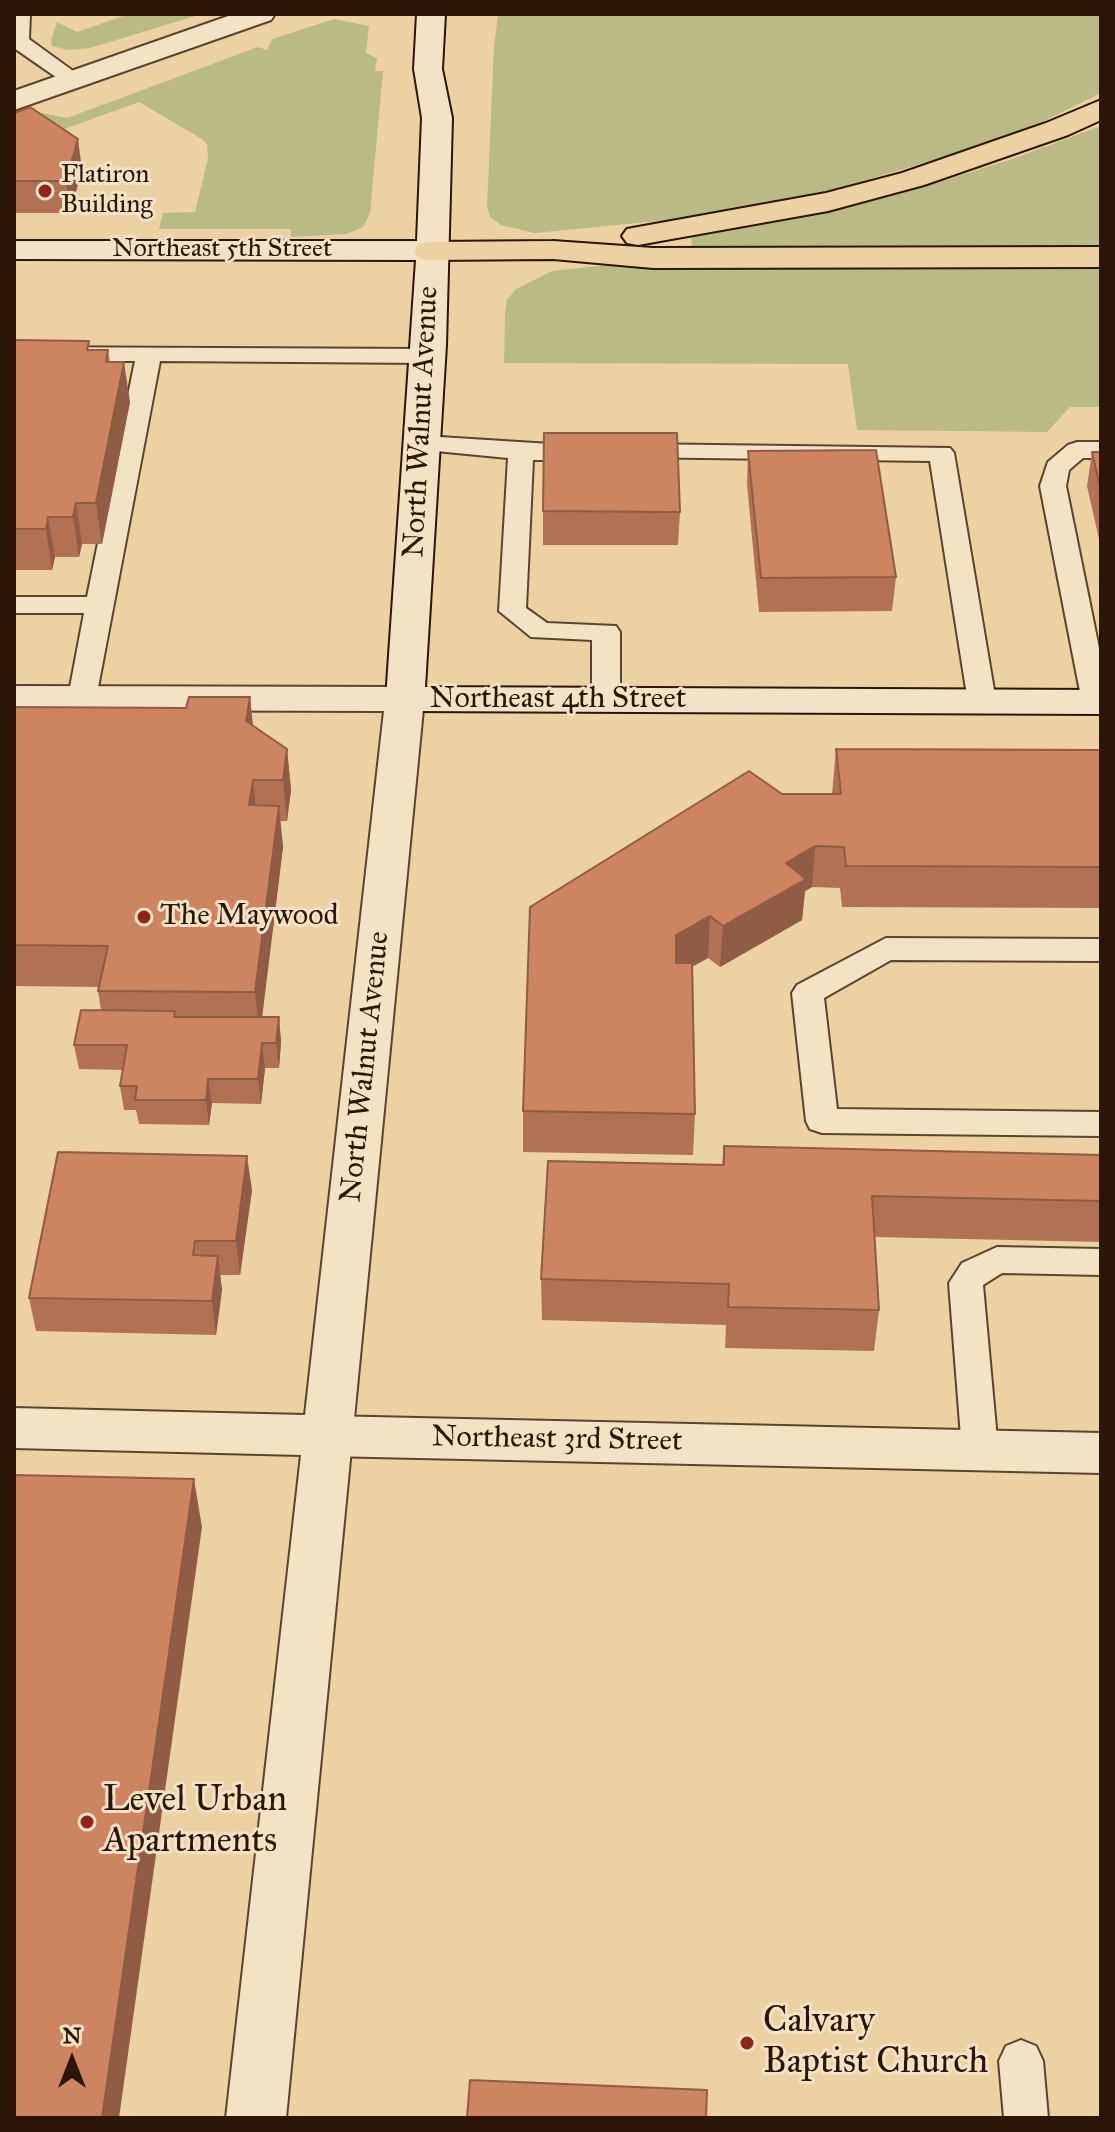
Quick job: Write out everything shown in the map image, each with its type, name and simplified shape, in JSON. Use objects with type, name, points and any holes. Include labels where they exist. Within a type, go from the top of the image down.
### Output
[{"type":"highway","points":[[553,250],[828,202],[982,156],[1101,109]]},
{"type":"highway","points":[[430,251],[553,250],[653,258],[1101,257]]},
{"type":"street","points":[[14,101],[261,14]]},
{"type":"street","name":"North Walnut Avenue","points":[[256,2118],[405,699],[424,444],[437,118],[428,69],[439,18]]},
{"type":"street","name":"Northeast 5th Street","points":[[14,250],[430,251]]},
{"type":"street","name":"Northeast 4th Street","points":[[14,698],[1098,702]]},
{"type":"street","name":"Northeast 3rd Street","points":[[14,1428],[1101,1453]]},
{"type":"lane","points":[[43,14],[18,18],[19,42],[73,80]]},
{"type":"lane","points":[[14,354],[428,356]]},
{"type":"lane","points":[[82,698],[149,354]]},
{"type":"lane","points":[[424,444],[521,452],[941,453],[982,702]]},
{"type":"lane","points":[[1098,702],[1053,486],[1057,467],[1077,450],[1101,450]]},
{"type":"lane","points":[[521,452],[512,611],[541,631],[606,632],[606,700]]},
{"type":"lane","points":[[14,605],[99,605]]},
{"type":"lane","points":[[1101,950],[886,949],[808,993],[822,1121],[1101,1124]]},
{"type":"lane","points":[[980,1450],[966,1283],[974,1272],[997,1260],[1101,1262]]},
{"type":"lane","points":[[1021,2061],[1026,2118]]},
{"type":"green space","points":[[129,14],[202,14],[90,48],[68,50],[52,46],[57,22],[77,32]]},
{"type":"green space","points":[[1101,14],[1101,93],[1044,121],[972,149],[828,191],[689,218],[535,233],[501,225],[490,217],[487,207],[498,15]]},
{"type":"green space","points":[[334,19],[369,26],[366,53],[377,58],[375,71],[383,71],[370,213],[363,227],[347,234],[291,237],[291,229],[159,229],[163,213],[195,212],[208,158],[207,144],[202,139],[139,102],[45,136],[14,116],[31,111],[67,118],[258,47],[267,50],[272,39]]},
{"type":"green space","points":[[1101,126],[1101,247],[692,246],[691,237],[850,207],[1012,159]]},
{"type":"green space","points":[[609,265],[1101,267],[1101,407],[1070,407],[1047,432],[857,430],[848,364],[504,363],[507,300],[516,289],[552,271]]},
{"type":"building","points":[[30,107],[78,139],[66,181],[14,181],[14,113]]},
{"type":"building","points":[[14,340],[89,341],[87,350],[108,350],[106,362],[124,362],[96,503],[76,503],[73,517],[48,517],[46,529],[14,529]]},
{"type":"building","points":[[544,433],[677,433],[680,512],[543,511]]},
{"type":"building","points":[[876,450],[896,577],[761,578],[748,451]]},
{"type":"building","points":[[1092,452],[1101,452],[1101,491]]},
{"type":"building","name":"The Maywood","points":[[189,697],[250,697],[246,721],[287,749],[283,780],[253,780],[249,805],[279,806],[255,992],[98,991],[108,946],[14,945],[14,707],[186,708]]},
{"type":"building","points":[[836,749],[1101,750],[1101,867],[846,866],[844,847],[815,846],[786,863],[806,879],[723,926],[710,916],[676,935],[676,963],[692,963],[695,1114],[523,1111],[530,907],[749,771],[782,794],[841,794]]},
{"type":"building","points":[[81,1010],[175,1011],[174,1017],[279,1017],[276,1043],[262,1043],[258,1079],[208,1079],[206,1100],[135,1100],[137,1086],[120,1086],[127,1045],[74,1045]]},
{"type":"building","points":[[724,1146],[1101,1155],[1101,1201],[872,1196],[879,1310],[728,1307],[729,1284],[541,1279],[548,1161],[724,1165]]},
{"type":"building","points":[[58,1152],[247,1156],[236,1241],[195,1241],[193,1255],[218,1256],[212,1301],[29,1298]]},
{"type":"building","name":"Level Urban Apartments","points":[[14,1475],[194,1479],[102,2118],[14,2118]]},
{"type":"building","points":[[470,2080],[707,2090],[706,2118],[467,2118]]},
{"type":"place","name":"Flatiron Building","points":[[45,191]]},
{"type":"place","name":"The Maywood","points":[[144,917]]},
{"type":"place","name":"Level Urban Apartments","points":[[87,1822]]},
{"type":"place","name":"Calvary Baptist Church","points":[[747,2043]]}]
